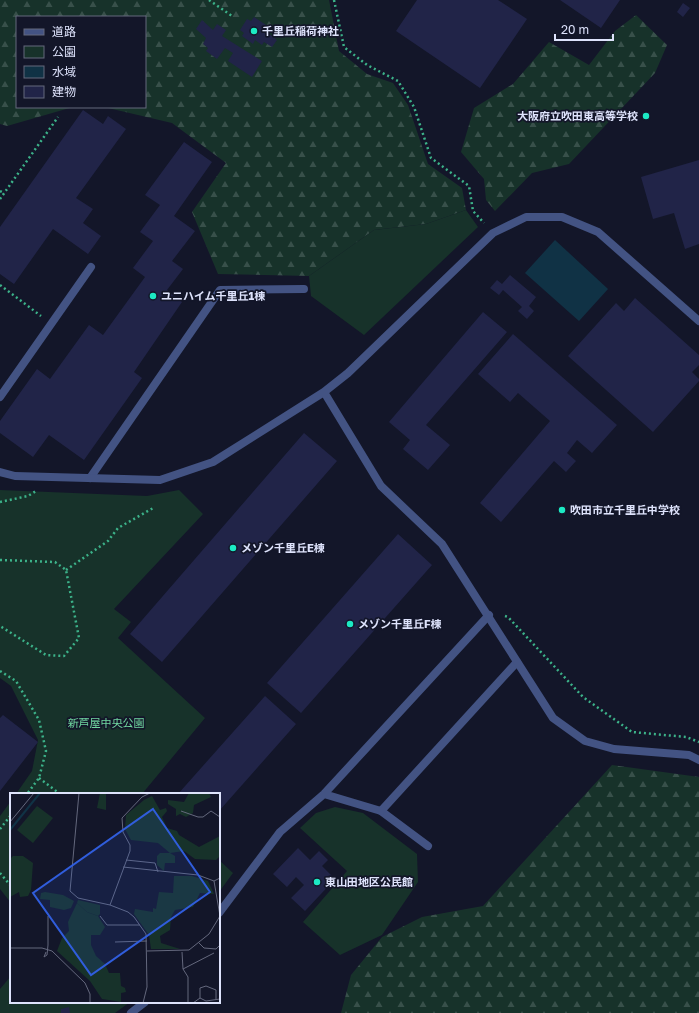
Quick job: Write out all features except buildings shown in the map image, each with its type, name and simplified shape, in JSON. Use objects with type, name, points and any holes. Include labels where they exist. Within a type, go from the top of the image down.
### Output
[{"type":"street","points":[[0,472],[15,476],[160,480],[214,462],[324,392],[348,373],[492,233],[526,217],[562,217],[598,232],[699,321]]},
{"type":"street","points":[[0,397],[91,267]]},
{"type":"street","points":[[90,478],[220,290],[304,289]]},
{"type":"street","points":[[324,392],[381,486],[442,544],[489,615],[516,662],[553,718],[585,742],[614,749],[689,755],[699,760]]},
{"type":"street","points":[[220,912],[280,832],[324,794],[489,615]]},
{"type":"street","points":[[381,811],[516,662]]},
{"type":"street","points":[[324,794],[381,811],[428,846]]},
{"type":"street","points":[[132,1013],[144,1003]]},
{"type":"path","points":[[209,0],[232,16]]},
{"type":"path","points":[[334,0],[344,47],[367,65],[398,80],[414,107],[431,158],[469,186],[473,211],[486,225]]},
{"type":"path","points":[[0,199],[58,117]]},
{"type":"path","points":[[0,191],[4,193]]},
{"type":"path","points":[[0,285],[40,314],[45,334]]},
{"type":"path","points":[[0,502],[28,496],[41,487]]},
{"type":"path","points":[[66,570],[108,541],[118,528],[155,507]]},
{"type":"path","points":[[0,560],[55,562],[66,570],[79,638],[64,656],[46,655],[0,626]]},
{"type":"path","points":[[489,615],[508,616],[583,697],[632,732],[686,737],[699,742]]},
{"type":"path","points":[[0,671],[16,681],[39,720],[46,751],[40,778],[28,793]]},
{"type":"path","points":[[40,778],[59,793]]},
{"type":"path","points":[[0,829],[10,816]]},
{"type":"path","points":[[0,873],[10,885]]},
{"type":"green space","points":[[0,0],[329,0],[339,51],[367,74],[393,83],[408,105],[428,164],[462,188],[466,210],[426,224],[374,230],[309,276],[218,274],[192,212],[226,163],[172,123],[108,108],[146,108],[146,16],[16,16],[16,108],[70,108],[7,126],[0,124]]},
{"type":"green space","points":[[636,15],[667,45],[655,73],[569,164],[532,173],[495,211],[486,200],[484,179],[461,152],[474,108],[513,84],[549,42],[589,65],[615,31]]},
{"type":"green space","points":[[466,210],[478,227],[364,335],[311,296],[309,276],[374,230],[426,224]]},
{"type":"green space","name":"新芦屋中央公園","points":[[0,490],[147,496],[179,490],[203,514],[114,609],[131,622],[118,638],[205,718],[143,793],[17,793],[32,771],[38,740],[11,686],[0,678]]},
{"type":"green space","points":[[612,765],[699,777],[699,1013],[341,1013],[351,975],[382,937],[422,917],[483,906]]},
{"type":"green space","points":[[10,802],[10,902],[0,889],[0,816]]},
{"type":"green space","points":[[335,807],[363,813],[417,854],[418,882],[382,935],[340,955],[303,922],[347,871],[300,828],[316,813]]},
{"type":"green space","points":[[220,861],[233,873],[220,891]]},
{"type":"green space","points":[[10,977],[10,1003],[129,1003],[115,1013],[0,1013],[0,989]]},
{"type":"water","points":[[555,240],[608,289],[579,321],[525,273]]},
{"type":"place","name":"千里丘稲荷神社","points":[[254,31]]},
{"type":"place","name":"大阪府立吹田東高等学校","points":[[646,116]]},
{"type":"place","name":"ユニハイム千里丘1棟","points":[[153,296]]},
{"type":"place","name":"吹田市立千里丘中学校","points":[[562,510]]},
{"type":"place","name":"メゾン千里丘E棟","points":[[233,548]]},
{"type":"place","name":"メゾン千里丘F棟","points":[[350,624]]},
{"type":"place","name":"東山田地区公民館","points":[[317,882]]}]
